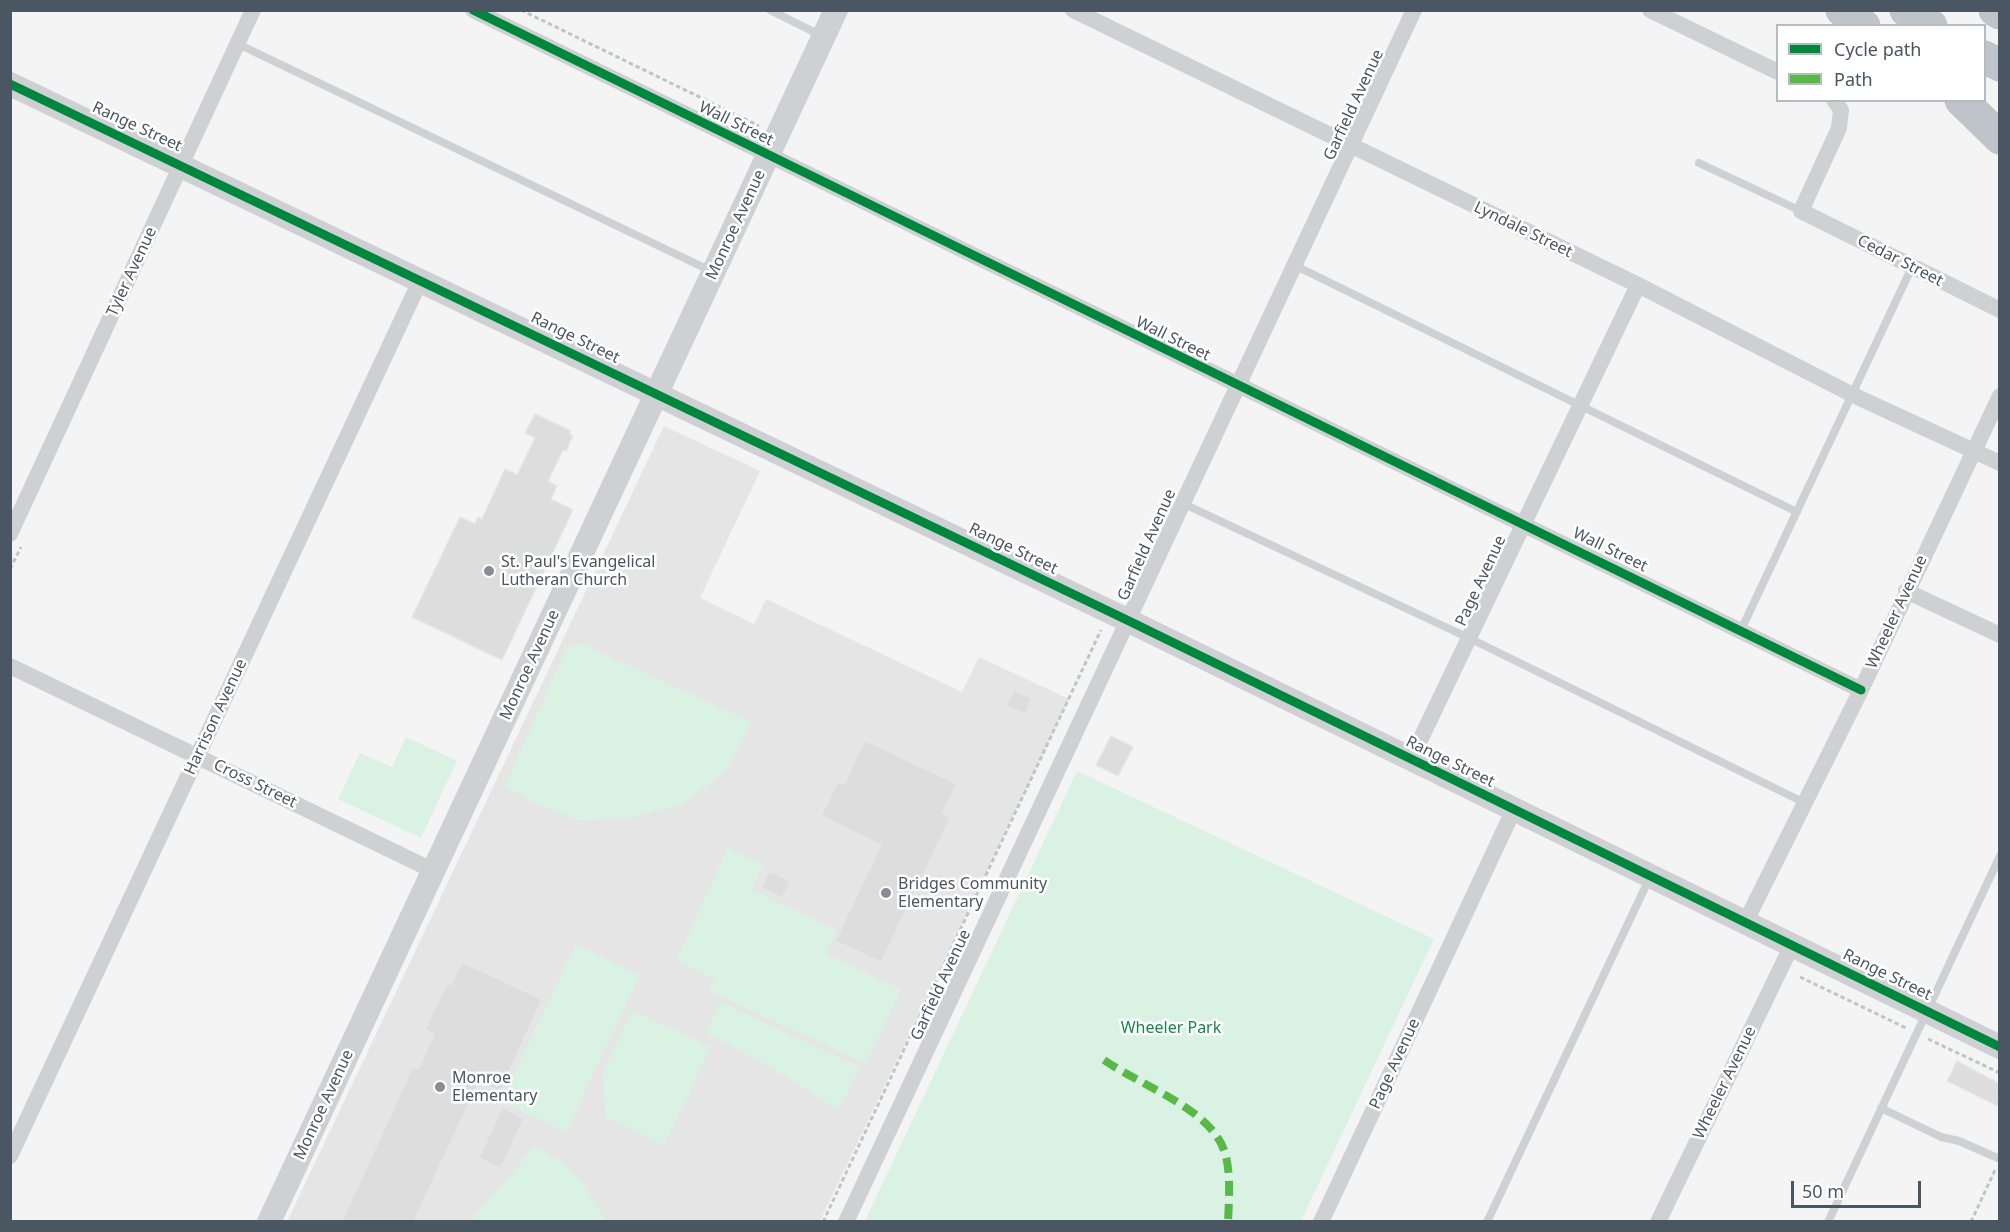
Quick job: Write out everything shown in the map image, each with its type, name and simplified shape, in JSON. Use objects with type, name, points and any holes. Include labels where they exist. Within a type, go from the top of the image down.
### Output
[{"type":"highway","points":[[1842,10],[1861,24]]},
{"type":"highway","points":[[1906,10],[1928,24]]},
{"type":"highway","points":[[1995,10],[2000,13]]},
{"type":"highway","points":[[1986,58],[2000,65]]},
{"type":"highway","points":[[1963,102],[2000,138]]},
{"type":"street","name":"Tyler Avenue","points":[[10,534],[253,10]]},
{"type":"street","name":"Wall Street","points":[[473,10],[1237,387],[1860,690]]},
{"type":"street","name":"Monroe Avenue","points":[[269,1221],[836,10]]},
{"type":"street","name":"Lyndale Street","points":[[1072,10],[1638,285],[1852,395],[2000,462]]},
{"type":"street","name":"Garfield Avenue","points":[[846,1221],[1414,10]]},
{"type":"street","points":[[1650,10],[1776,71]]},
{"type":"street","name":"Range Street","points":[[10,84],[421,279],[1514,809],[1791,945],[1922,1022],[2000,1047]]},
{"type":"street","points":[[1801,211],[1839,128],[1838,105]]},
{"type":"street","name":"Cedar Street","points":[[1801,211],[2000,310]]},
{"type":"street","name":"Harrison Avenue","points":[[10,1156],[421,279]]},
{"type":"street","name":"Page Avenue","points":[[1411,759],[1471,639],[1638,285]]},
{"type":"street","name":"Wheeler Avenue","points":[[1745,923],[1860,690],[2000,396]]},
{"type":"street","points":[[1906,591],[2000,634]]},
{"type":"street","name":"Cross Street","points":[[10,666],[434,871]]},
{"type":"street","name":"Page Avenue","points":[[1321,1221],[1514,809]]},
{"type":"street","name":"Wheeler Avenue","points":[[1658,1221],[1791,945]]},
{"type":"lane","points":[[770,10],[824,37]]},
{"type":"lane","points":[[238,44],[714,273]]},
{"type":"lane","points":[[1699,163],[1801,211]]},
{"type":"lane","points":[[1294,265],[1797,512]]},
{"type":"lane","points":[[1740,630],[1912,267]]},
{"type":"lane","points":[[1182,503],[1471,639],[1805,802]]},
{"type":"lane","points":[[1828,1221],[2000,856]]},
{"type":"lane","points":[[1487,1221],[1650,876]]},
{"type":"lane","points":[[1881,1108],[1941,1137],[1959,1141],[2000,1160]]},
{"type":"path","points":[[1800,977],[1922,1022],[2000,1073]]},
{"type":"path","points":[[1971,1221],[2000,1160]]},
{"type":"shaded area","points":[[664,426],[760,471],[700,598],[754,624],[766,599],[962,692],[979,657],[1069,699],[820,1221],[287,1222]]},
{"type":"green space","points":[[580,643],[752,722],[726,771],[682,805],[631,817],[579,821],[533,802],[505,786],[566,649]]},
{"type":"green space","points":[[406,737],[457,761],[421,838],[338,799],[360,753],[392,767]]},
{"type":"green space","name":"Wheeler Park","points":[[1077,771],[1434,939],[1301,1221],[865,1221]]},
{"type":"green space","points":[[728,848],[763,864],[752,890],[837,930],[826,954],[901,989],[866,1064],[709,991],[714,979],[676,961]]},
{"type":"green space","points":[[576,944],[640,975],[566,1132],[501,1101]]},
{"type":"green space","points":[[720,1002],[860,1067],[839,1111],[772,1068],[706,1032]]},
{"type":"green space","points":[[632,1010],[711,1047],[664,1145],[606,1117],[603,1073]]},
{"type":"green space","points":[[535,1146],[560,1161],[577,1177],[592,1196],[606,1221],[470,1221]]},
{"type":"building","name":"St. Paul's Evangelical Lutheran Church","points":[[535,414],[571,431],[569,434],[573,436],[566,451],[563,450],[548,481],[557,486],[551,499],[573,510],[502,660],[412,617],[460,517],[475,524],[478,517],[482,519],[505,469],[517,475],[535,438],[525,433]]},
{"type":"building","points":[[1014,690],[1032,698],[1025,714],[1006,706]]},
{"type":"building","points":[[1111,736],[1133,747],[1118,776],[1096,765]]},
{"type":"building","name":"Bridges Community Elementary","points":[[865,740],[957,784],[943,813],[951,817],[881,962],[835,941],[881,845],[821,816],[838,781],[844,784]]},
{"type":"building","points":[[769,871],[791,881],[782,898],[761,888]]},
{"type":"building","name":"Monroe Elementary","points":[[462,962],[542,999],[500,1092],[479,1082],[414,1221],[342,1221],[413,1066],[418,1069],[434,1034],[425,1030],[447,983],[451,985]]},
{"type":"building","points":[[1957,1061],[2000,1084],[2000,1107],[1947,1081]]},
{"type":"building","points":[[502,1107],[524,1118],[501,1169],[479,1158]]},
{"type":"marked path","points":[[1104,1060],[1191,1111],[1218,1137],[1225,1153],[1228,1169],[1228,1222]]},
{"type":"cycle path","points":[[473,10],[1861,690]]},
{"type":"cycle path","points":[[10,84],[1129,621],[2000,1047]]},
{"type":"place","name":"St. Paul's Evangelical Lutheran Church","points":[[489,571]]},
{"type":"place","name":"Bridges Community Elementary","points":[[886,893]]},
{"type":"place","name":"Monroe Elementary","points":[[440,1087]]}]
